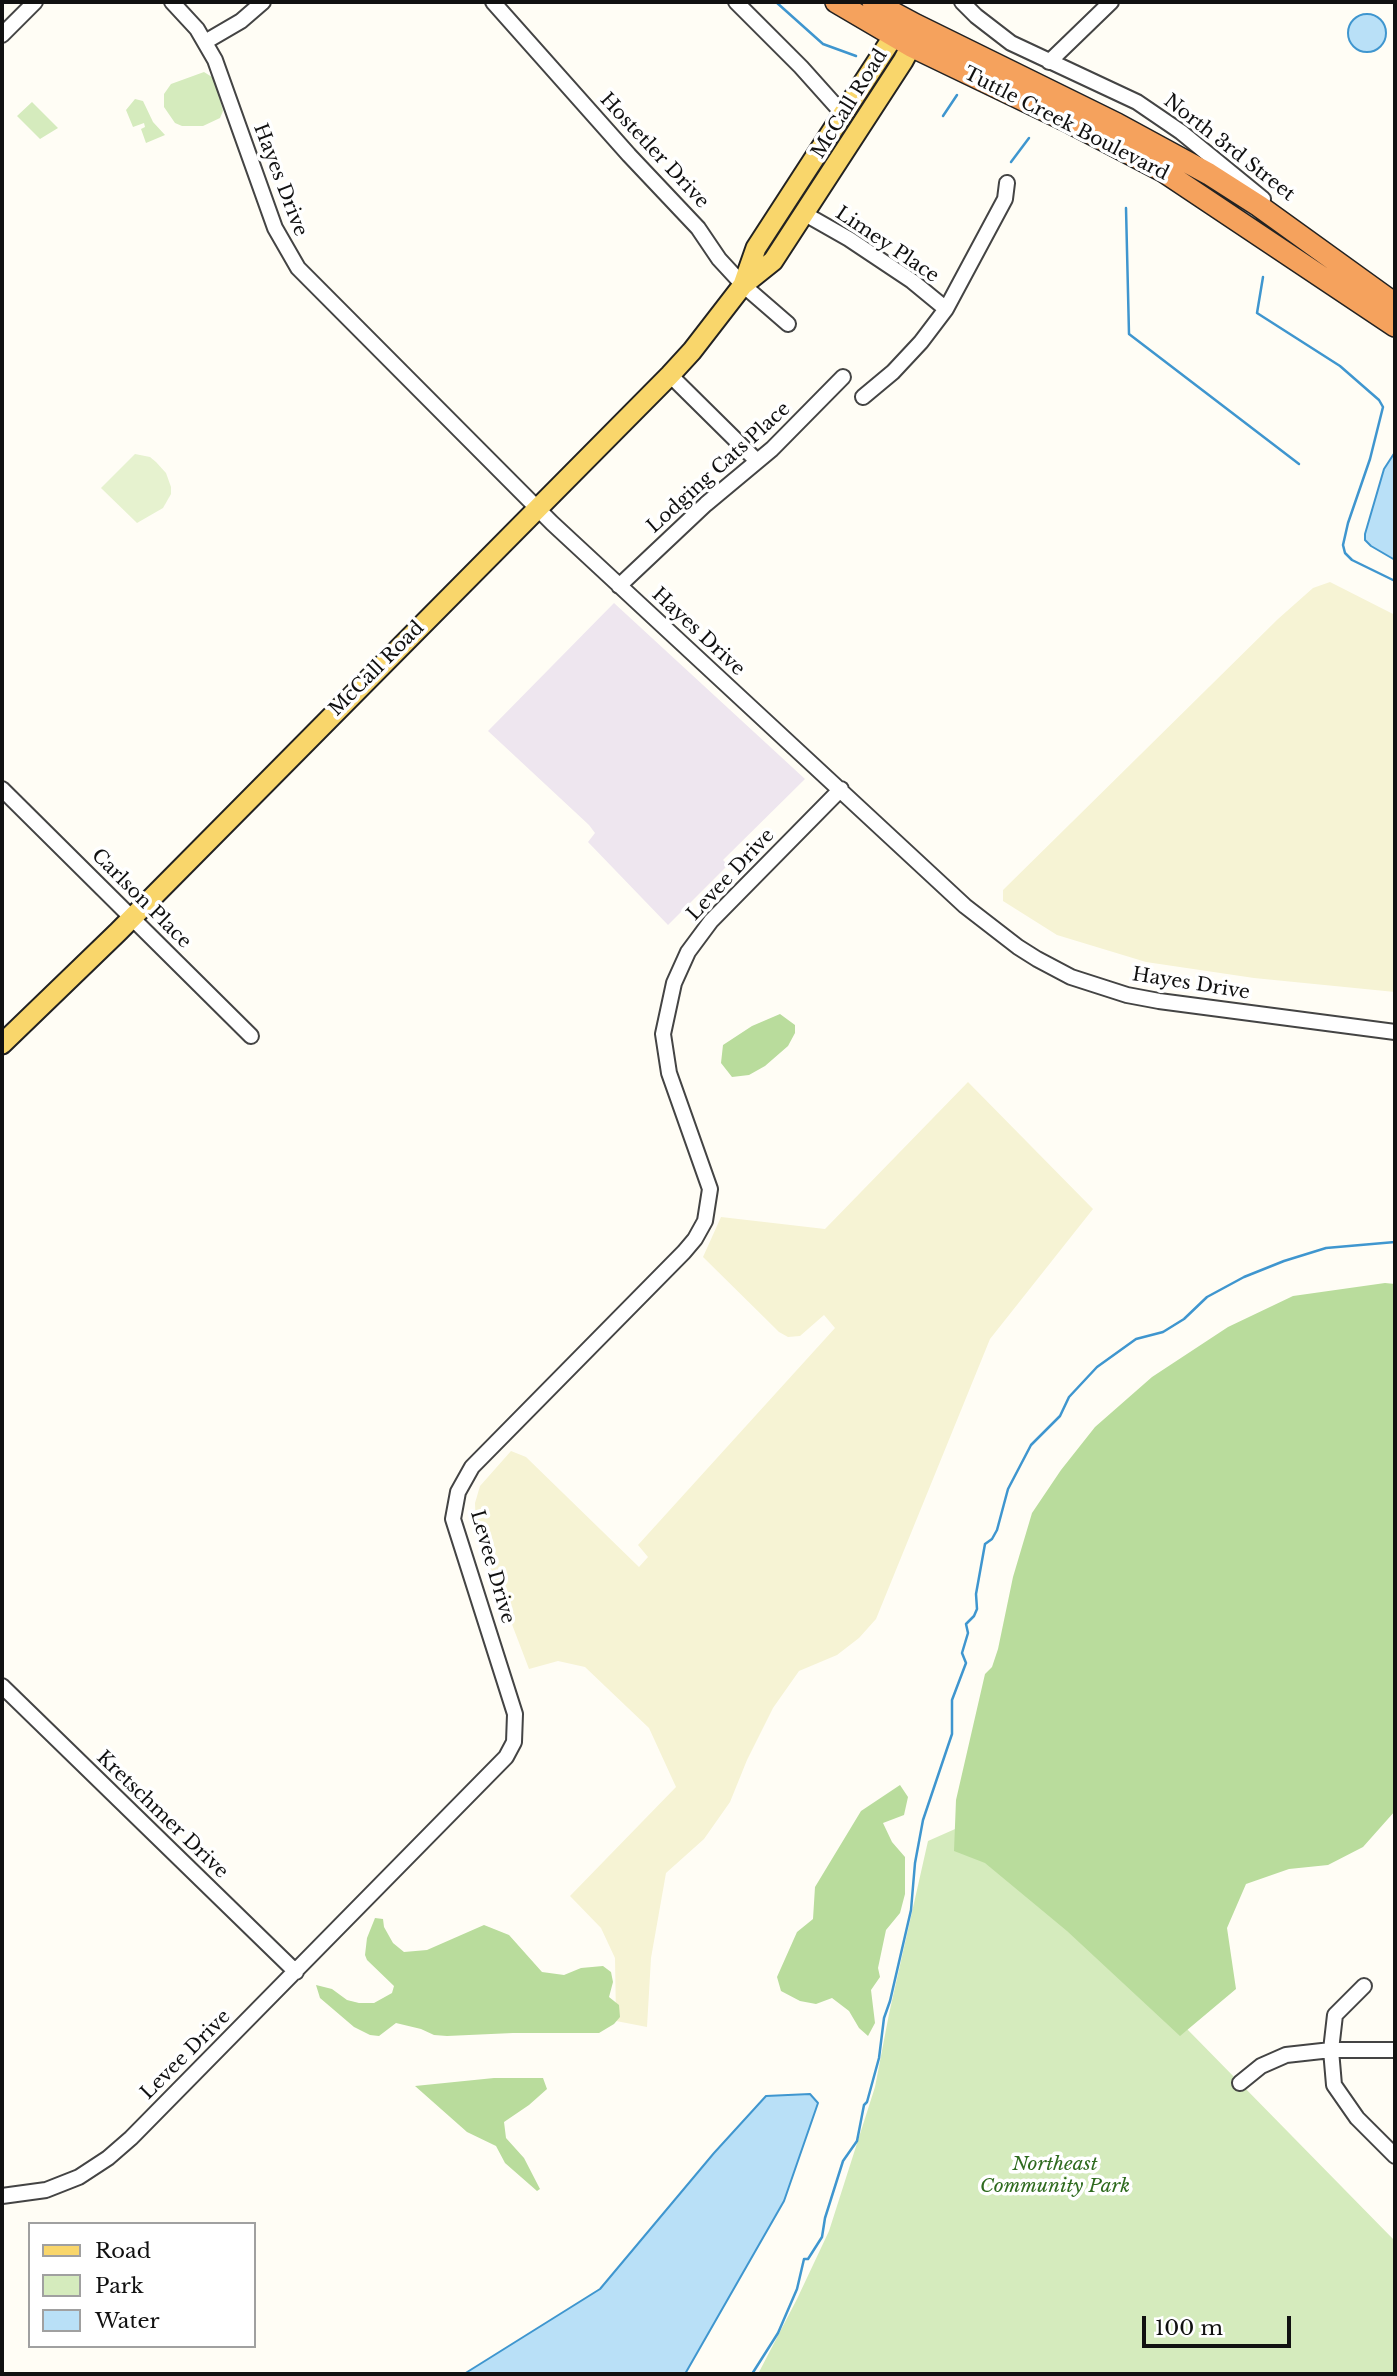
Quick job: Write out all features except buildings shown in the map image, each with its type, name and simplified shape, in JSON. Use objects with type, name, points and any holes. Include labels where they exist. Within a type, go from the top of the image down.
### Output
[{"type":"highway","name":"Tuttle Creek Boulevard","points":[[836,2],[902,42],[1163,171],[1395,326]]},
{"type":"highway","name":"Tuttle Creek Boulevard","points":[[873,2],[1129,130],[1209,174],[1395,304]]},
{"type":"highway","points":[[1206,151],[1209,174],[1220,195],[1263,239]]},
{"type":"main road","name":"McCall Road","points":[[743,285],[756,248],[844,115],[916,25]]},
{"type":"main road","name":"McCall Road","points":[[2,1044],[670,375],[743,285],[774,261],[828,177],[902,42]]},
{"type":"main road","points":[[828,177],[843,133],[844,115]]},
{"type":"main road","points":[[806,214],[800,207],[817,158]]},
{"type":"street","points":[[2,35],[35,2]]},
{"type":"street","name":"Hayes Drive","points":[[172,2],[189,19],[215,60],[275,228],[298,268],[537,508],[965,906],[1018,947],[1071,977],[1127,995],[1159,1002],[1395,1032]]},
{"type":"street","points":[[205,42],[241,21],[263,2]]},
{"type":"street","name":"Hostetler Drive","points":[[493,2],[698,228],[719,259],[743,285],[788,324]]},
{"type":"street","points":[[736,2],[844,115]]},
{"type":"street","name":"North 3rd Street","points":[[962,2],[1011,43],[1137,102],[1206,151],[1297,226],[1322,251]]},
{"type":"street","points":[[1049,62],[1111,2]]},
{"type":"street","points":[[863,397],[893,372],[921,342],[946,309],[1005,199],[1007,183]]},
{"type":"street","name":"Limey Place","points":[[806,214],[912,281],[946,309]]},
{"type":"street","points":[[670,375],[757,460]]},
{"type":"street","name":"Lodging Cats Place","points":[[619,586],[706,504],[772,449],[843,377]]},
{"type":"street","name":"Carlson Place","points":[[2,789],[251,1036]]},
{"type":"street","name":"Levee Drive","points":[[2,2196],[48,2189],[79,2177],[108,2158],[131,2138],[506,1757],[514,1742],[515,1714],[453,1519],[458,1492],[472,1467],[676,1260],[695,1239],[705,1221],[710,1189],[669,1073],[663,1034],[674,983],[688,952],[711,921],[841,789]]},
{"type":"street","name":"Kretschmer Drive","points":[[2,1686],[296,1972]]},
{"type":"street","points":[[1364,1986],[1335,2015],[1331,2050],[1334,2085],[1357,2118],[1395,2156]]},
{"type":"street","points":[[1240,2083],[1261,2066],[1286,2055],[1331,2050],[1395,2050]]},
{"type":"shaded area","points":[[1330,582],[1395,615],[1395,992],[1254,978],[1146,962],[1057,935],[1003,901],[1003,890],[1278,619],[1313,588]]},
{"type":"shaded area","points":[[614,603],[805,779],[723,860],[728,865],[668,925],[588,842],[595,833],[589,825],[488,731]]},
{"type":"shaded area","points":[[968,1082],[1093,1209],[990,1339],[876,1619],[859,1638],[837,1655],[799,1671],[773,1708],[730,1802],[704,1839],[666,1873],[651,1958],[647,2027],[616,2021],[615,1958],[601,1928],[570,1896],[676,1787],[649,1728],[585,1667],[558,1661],[529,1669],[476,1530],[475,1503],[480,1486],[511,1451],[526,1457],[639,1567],[648,1557],[638,1545],[835,1328],[824,1315],[800,1336],[788,1337],[779,1332],[703,1257],[721,1217],[825,1229]]},
{"type":"green space","points":[[204,72],[212,77],[216,85],[223,111],[220,118],[203,126],[182,126],[175,123],[164,107],[164,94],[171,84]]},
{"type":"green space","points":[[135,99],[143,101],[153,122],[165,135],[146,143],[141,129],[145,127],[144,123],[133,127],[126,110]]},
{"type":"green space","points":[[32,102],[58,128],[40,139],[17,116]]},
{"type":"green space","points":[[135,454],[150,457],[156,462],[166,473],[171,487],[171,494],[163,508],[137,523],[101,488]]},
{"type":"green space","points":[[780,1014],[795,1025],[795,1033],[788,1046],[765,1066],[749,1075],[732,1077],[721,1063],[723,1045],[752,1026]]},
{"type":"green space","points":[[1385,1283],[1395,1284],[1395,1811],[1363,1847],[1328,1865],[1289,1869],[1246,1884],[1227,1928],[1236,1989],[1180,2036],[1067,1931],[985,1863],[954,1851],[956,1800],[985,1674],[992,1667],[998,1649],[1013,1577],[1032,1513],[1095,1427],[1152,1377],[1228,1327],[1293,1296]]},
{"type":"green space","points":[[900,1785],[908,1797],[904,1815],[883,1823],[892,1842],[905,1857],[905,1894],[900,1913],[886,1930],[878,1968],[880,1977],[871,1990],[875,2023],[868,2036],[859,2028],[849,2011],[832,1998],[816,2004],[800,2001],[781,1991],[777,1977],[797,1932],[813,1919],[815,1887],[861,1811]]},
{"type":"green space","name":"Northeast Community Park","points":[[980,1818],[1395,2241],[1395,2374],[758,2374],[829,2231],[875,2087],[928,1841]]},
{"type":"green space","points":[[375,1918],[383,1919],[384,1927],[393,1943],[404,1952],[427,1950],[484,1925],[509,1935],[542,1972],[564,1975],[581,1968],[603,1966],[611,1972],[613,1982],[609,1997],[619,2005],[620,2017],[599,2033],[447,2036],[434,2035],[396,2023],[379,2036],[370,2035],[354,2027],[320,1998],[316,1985],[332,1989],[347,2000],[359,2003],[374,2003],[392,1993],[394,1986],[365,1955],[367,1938]]},
{"type":"green space","points":[[494,2078],[543,2078],[547,2089],[504,2122],[506,2138],[524,2158],[540,2189],[537,2191],[505,2163],[496,2146],[467,2132],[415,2086]]},
{"type":"water","points":[[1367,14],[1380,20],[1386,33],[1380,46],[1367,52],[1354,46],[1348,33],[1354,20]]},
{"type":"water","points":[[1395,452],[1395,560],[1371,546],[1365,540],[1365,534],[1384,469]]},
{"type":"water","points":[[810,2094],[818,2103],[784,2201],[685,2374],[464,2374],[600,2289],[714,2153],[766,2096]]},
{"type":"waterway","points":[[776,2],[823,44],[856,56]]},
{"type":"waterway","points":[[943,116],[957,95]]},
{"type":"waterway","points":[[1011,162],[1029,138]]},
{"type":"waterway","points":[[1126,208],[1129,334],[1299,464]]},
{"type":"waterway","points":[[1263,277],[1257,313],[1340,366],[1379,400],[1383,407],[1343,545],[1345,553],[1352,560],[1395,581]]},
{"type":"waterway","points":[[752,2374],[778,2333],[797,2289],[804,2259],[808,2259],[822,2237],[825,2218],[843,2161],[857,2141],[864,2105],[879,2058],[884,2018],[911,1910],[915,1863],[923,1820],[952,1734],[952,1700],[966,1663],[962,1653],[968,1633],[966,1624],[977,1609],[976,1594],[985,1544],[997,1530],[1008,1489],[1031,1445],[1060,1416],[1069,1397],[1097,1367],[1136,1339],[1163,1332],[1184,1319],[1207,1297],[1244,1277],[1326,1248],[1395,1242]]}]
